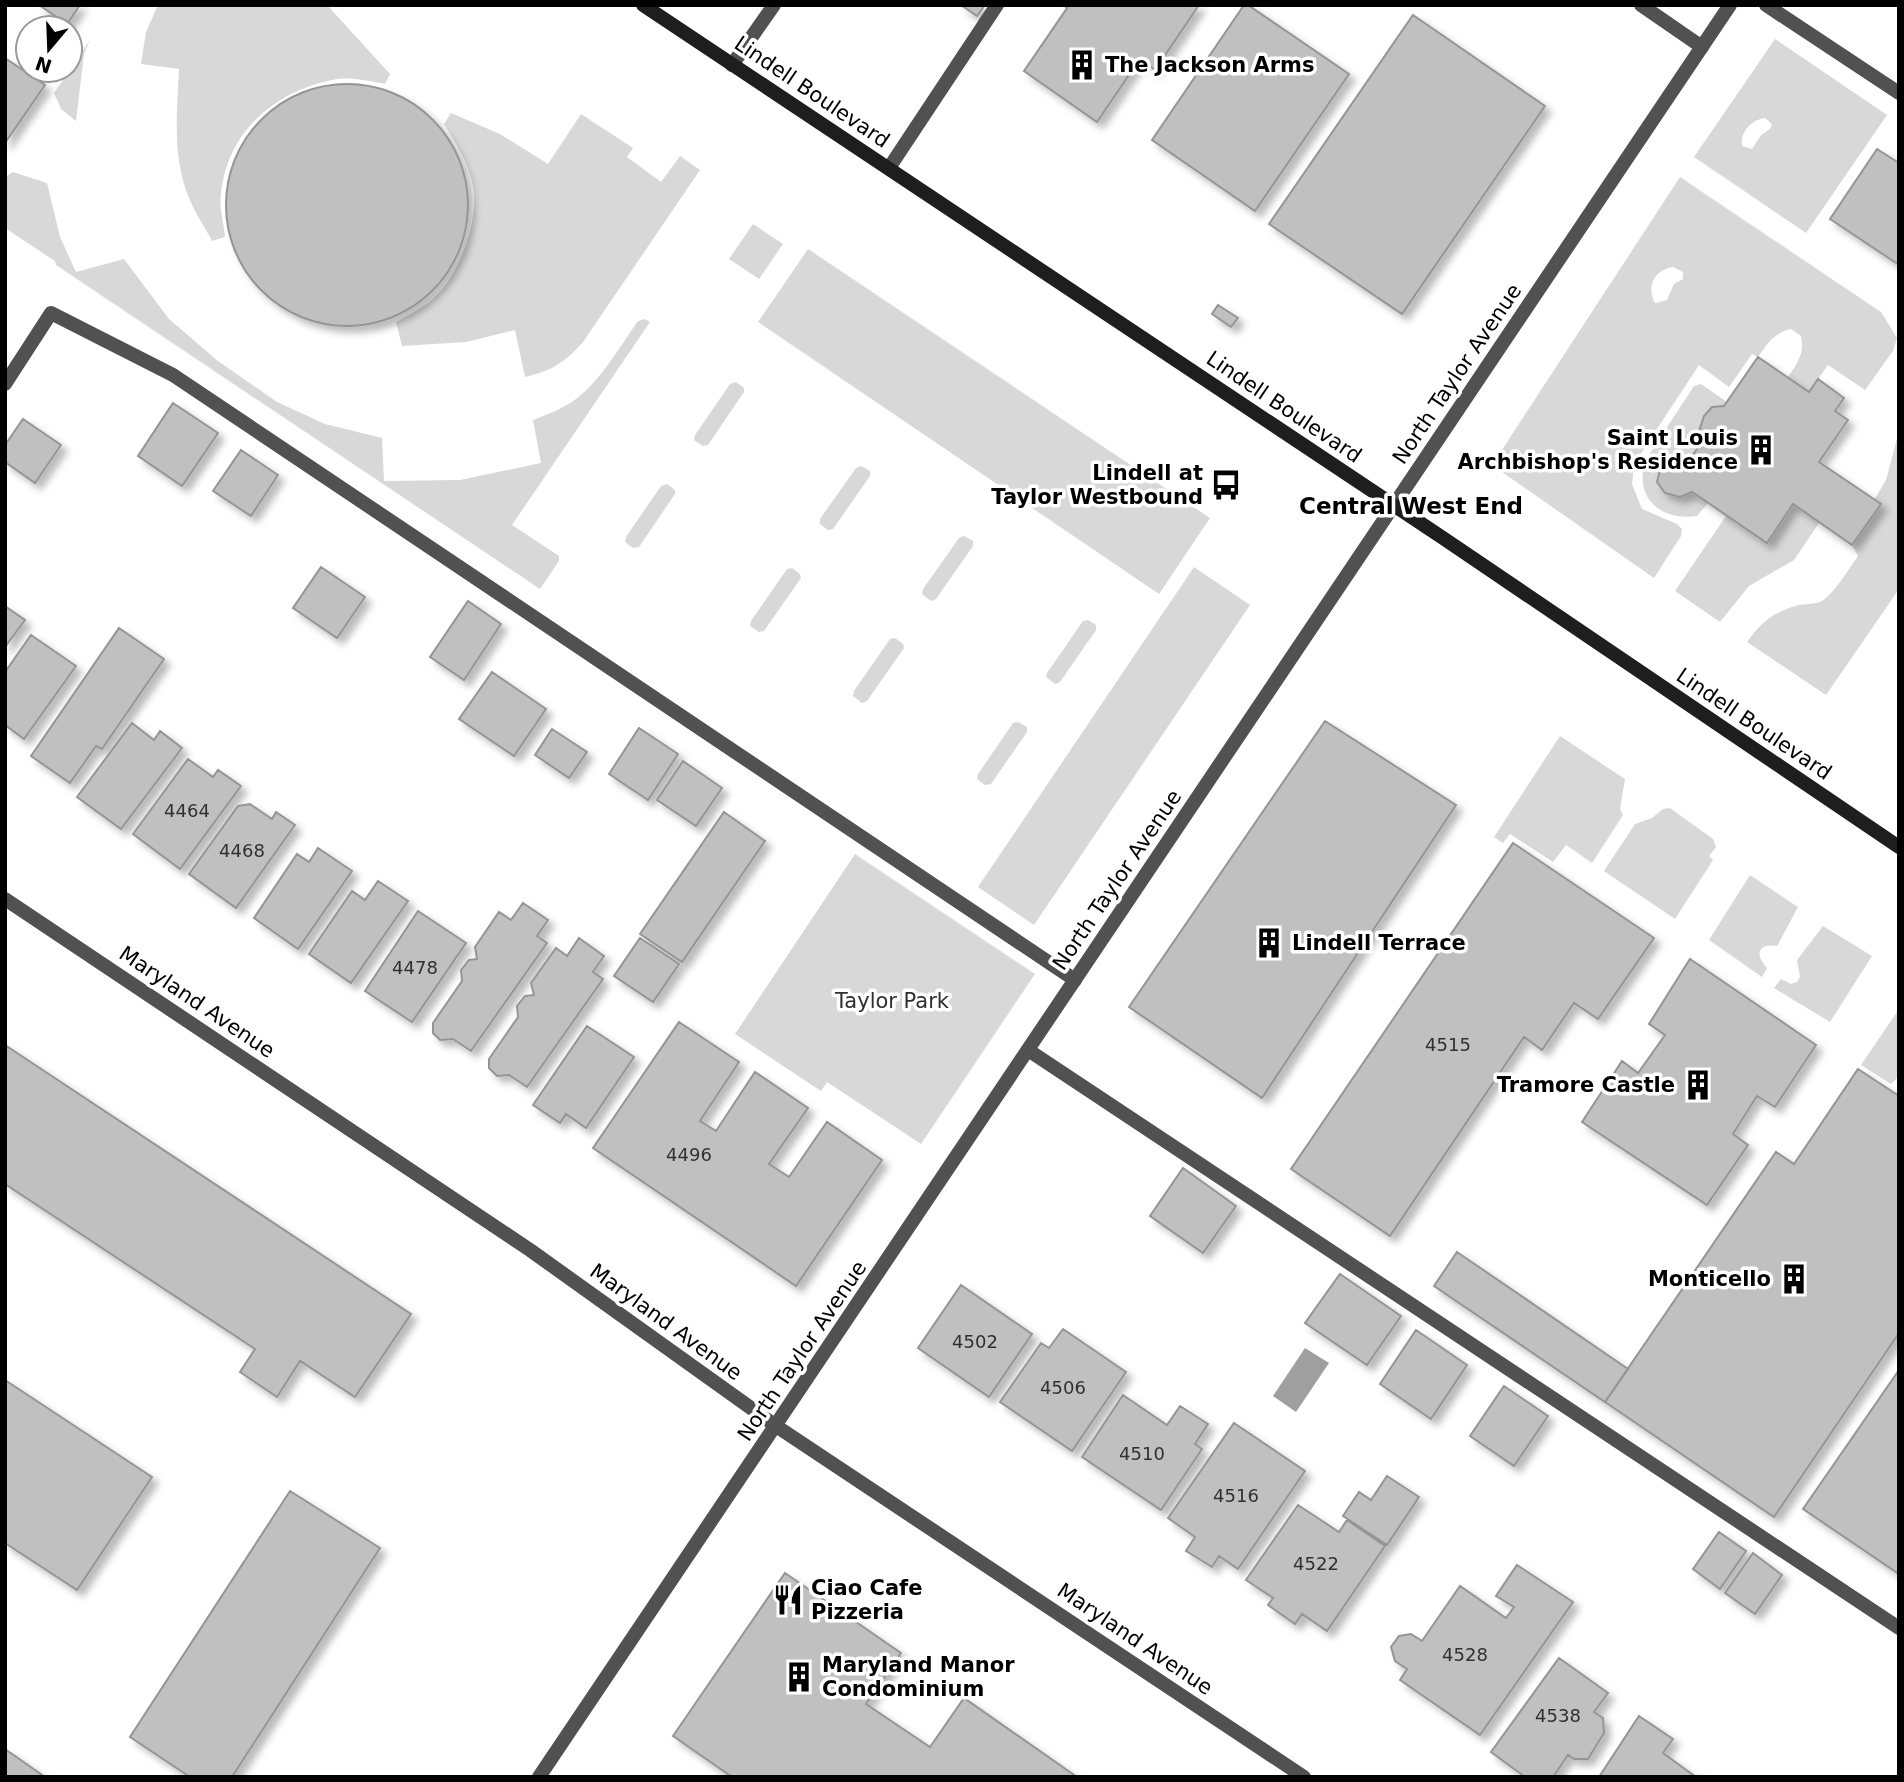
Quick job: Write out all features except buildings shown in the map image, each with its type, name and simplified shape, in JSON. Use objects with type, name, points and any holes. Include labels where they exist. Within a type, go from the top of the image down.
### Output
[{"type":"main road","name":"Lindell Boulevard","points":[[643,5],[1393,505],[1899,847]]},
{"type":"street","points":[[732,65],[774,5]]},
{"type":"street","points":[[889,168],[997,5]]},
{"type":"street","points":[[1641,5],[1702,47]]},
{"type":"street","name":"North Taylor Avenue","points":[[539,1777],[1730,5]]},
{"type":"street","points":[[1766,5],[1899,93]]},
{"type":"street","points":[[5,384],[51,313],[173,374],[1075,980]]},
{"type":"street","name":"Maryland Avenue","points":[[5,899],[530,1250],[776,1426],[1304,1777]]},
{"type":"street","points":[[1028,1050],[1899,1628]]},
{"type":"green space","points":[[158,5],[327,5],[390,74],[385,84],[345,79],[311,86],[273,105],[257,119],[243,134],[225,172],[221,210],[225,237],[212,241],[189,198],[180,167],[177,134],[179,69],[141,64],[146,32]]},
{"type":"green space","points":[[1775,39],[1887,115],[1806,233],[1694,157]],"holes":[[[1765,118],[1772,124],[1752,149],[1742,146],[1743,136],[1751,124]]]},
{"type":"green space","points":[[60,84],[80,84],[76,121],[61,109],[54,93]]},
{"type":"green space","points":[[451,113],[500,134],[548,164],[581,114],[633,148],[627,157],[661,182],[680,156],[700,170],[583,342],[564,360],[543,372],[525,377],[515,330],[466,342],[402,346],[396,322],[428,303],[448,282],[463,253],[472,221],[474,192],[470,174],[444,124]]},
{"type":"green space","points":[[13,172],[47,183],[60,237],[76,272],[124,259],[169,319],[218,361],[277,402],[325,424],[382,438],[384,481],[460,480],[541,463],[533,420],[581,395],[605,369],[638,321],[645,319],[650,322],[512,525],[559,556],[559,561],[540,589],[56,265],[55,261],[5,228],[5,177]]},
{"type":"green space","points":[[1680,177],[1881,312],[1897,338],[1893,351],[1865,390],[1828,365],[1809,392],[1788,377],[1802,348],[1801,336],[1791,329],[1776,336],[1758,357],[1752,354],[1729,387],[1699,365],[1634,464],[1632,484],[1642,509],[1677,524],[1682,529],[1681,536],[1654,578],[1492,465]],"holes":[[[1673,267],[1683,272],[1683,279],[1674,284],[1667,300],[1655,303],[1651,291],[1657,275]]]},
{"type":"green space","points":[[753,224],[783,244],[759,279],[729,259]]},
{"type":"green space","points":[[808,249],[1210,518],[1159,594],[758,322]]},
{"type":"green space","points":[[736,382],[744,388],[744,392],[708,445],[703,446],[694,440],[695,435],[730,384]]},
{"type":"green space","points":[[1701,384],[1727,402],[1724,406],[1712,407],[1706,415],[1700,427],[1702,441],[1689,461],[1672,459],[1661,466],[1657,482],[1665,493],[1680,497],[1692,492],[1708,503],[1697,516],[1672,515],[1653,505],[1647,496],[1643,486],[1645,461],[1694,386]]},
{"type":"green space","points":[[1899,431],[1899,589],[1826,695],[1747,642],[1769,618],[1790,607],[1820,602],[1841,581],[1858,556],[1852,545],[1880,505],[1874,500],[1886,480]]},
{"type":"green space","points":[[861,466],[870,471],[870,476],[833,529],[828,530],[820,524],[820,519],[856,468]]},
{"type":"green space","points":[[667,484],[675,490],[675,494],[639,547],[633,548],[625,542],[626,537],[661,486]]},
{"type":"green space","points":[[1793,504],[1819,523],[1794,560],[1749,586],[1720,622],[1675,591],[1726,516],[1766,543]]},
{"type":"green space","points":[[964,536],[973,541],[973,546],[936,599],[931,601],[922,594],[923,589],[959,538]]},
{"type":"green space","points":[[1194,567],[1250,605],[1034,925],[978,887]]},
{"type":"green space","points":[[792,568],[801,578],[764,631],[759,632],[750,626],[751,621],[787,569]]},
{"type":"green space","points":[[1088,620],[1096,625],[1096,630],[1060,682],[1055,684],[1046,677],[1047,673],[1083,621]]},
{"type":"green space","points":[[895,638],[904,648],[867,701],[862,703],[853,696],[854,691],[890,639]]},
{"type":"green space","points":[[1018,722],[1027,727],[1027,732],[991,784],[985,785],[977,779],[978,774],[1013,723]]},
{"type":"green space","points":[[1560,736],[1625,779],[1620,809],[1623,815],[1592,863],[1566,845],[1553,862],[1510,834],[1503,843],[1494,837]]},
{"type":"green space","points":[[1670,808],[1713,839],[1716,847],[1709,856],[1713,860],[1675,919],[1604,871],[1635,824]]},
{"type":"green space","name":"Taylor Park","points":[[855,854],[1035,974],[921,1144],[827,1082],[821,1091],[735,1034]]},
{"type":"green space","points":[[1750,875],[1798,907],[1777,946],[1765,946],[1760,951],[1761,959],[1767,968],[1762,977],[1709,940]]},
{"type":"green space","points":[[1823,926],[1872,956],[1830,1022],[1774,988],[1781,979],[1791,984],[1797,982],[1800,977],[1797,960]]},
{"type":"green space","points":[[1899,1009],[1899,1076],[1891,1084],[1861,1065]]},
{"type":"shaded area","points":[[1305,1348],[1329,1363],[1296,1412],[1273,1396]]},
{"type":"place","name":"The Jackson Arms","points":[[1082,65]]},
{"type":"place","name":"Saint Louis Archbishop's Residence","points":[[1761,450]]},
{"type":"place","name":"Lindell at Taylor Westbound","points":[[1226,485]]},
{"type":"place","name":"Lindell Terrace","points":[[1269,943]]},
{"type":"place","name":"Tramore Castle","points":[[1698,1085]]},
{"type":"place","name":"Monticello","points":[[1794,1279]]},
{"type":"place","name":"Ciao Cafe Pizzeria","points":[[788,1600]]},
{"type":"place","name":"Maryland Manor Condominium","points":[[799,1677]]},
{"type":"district","name":"Central West End","points":[[1411,506]]}]
